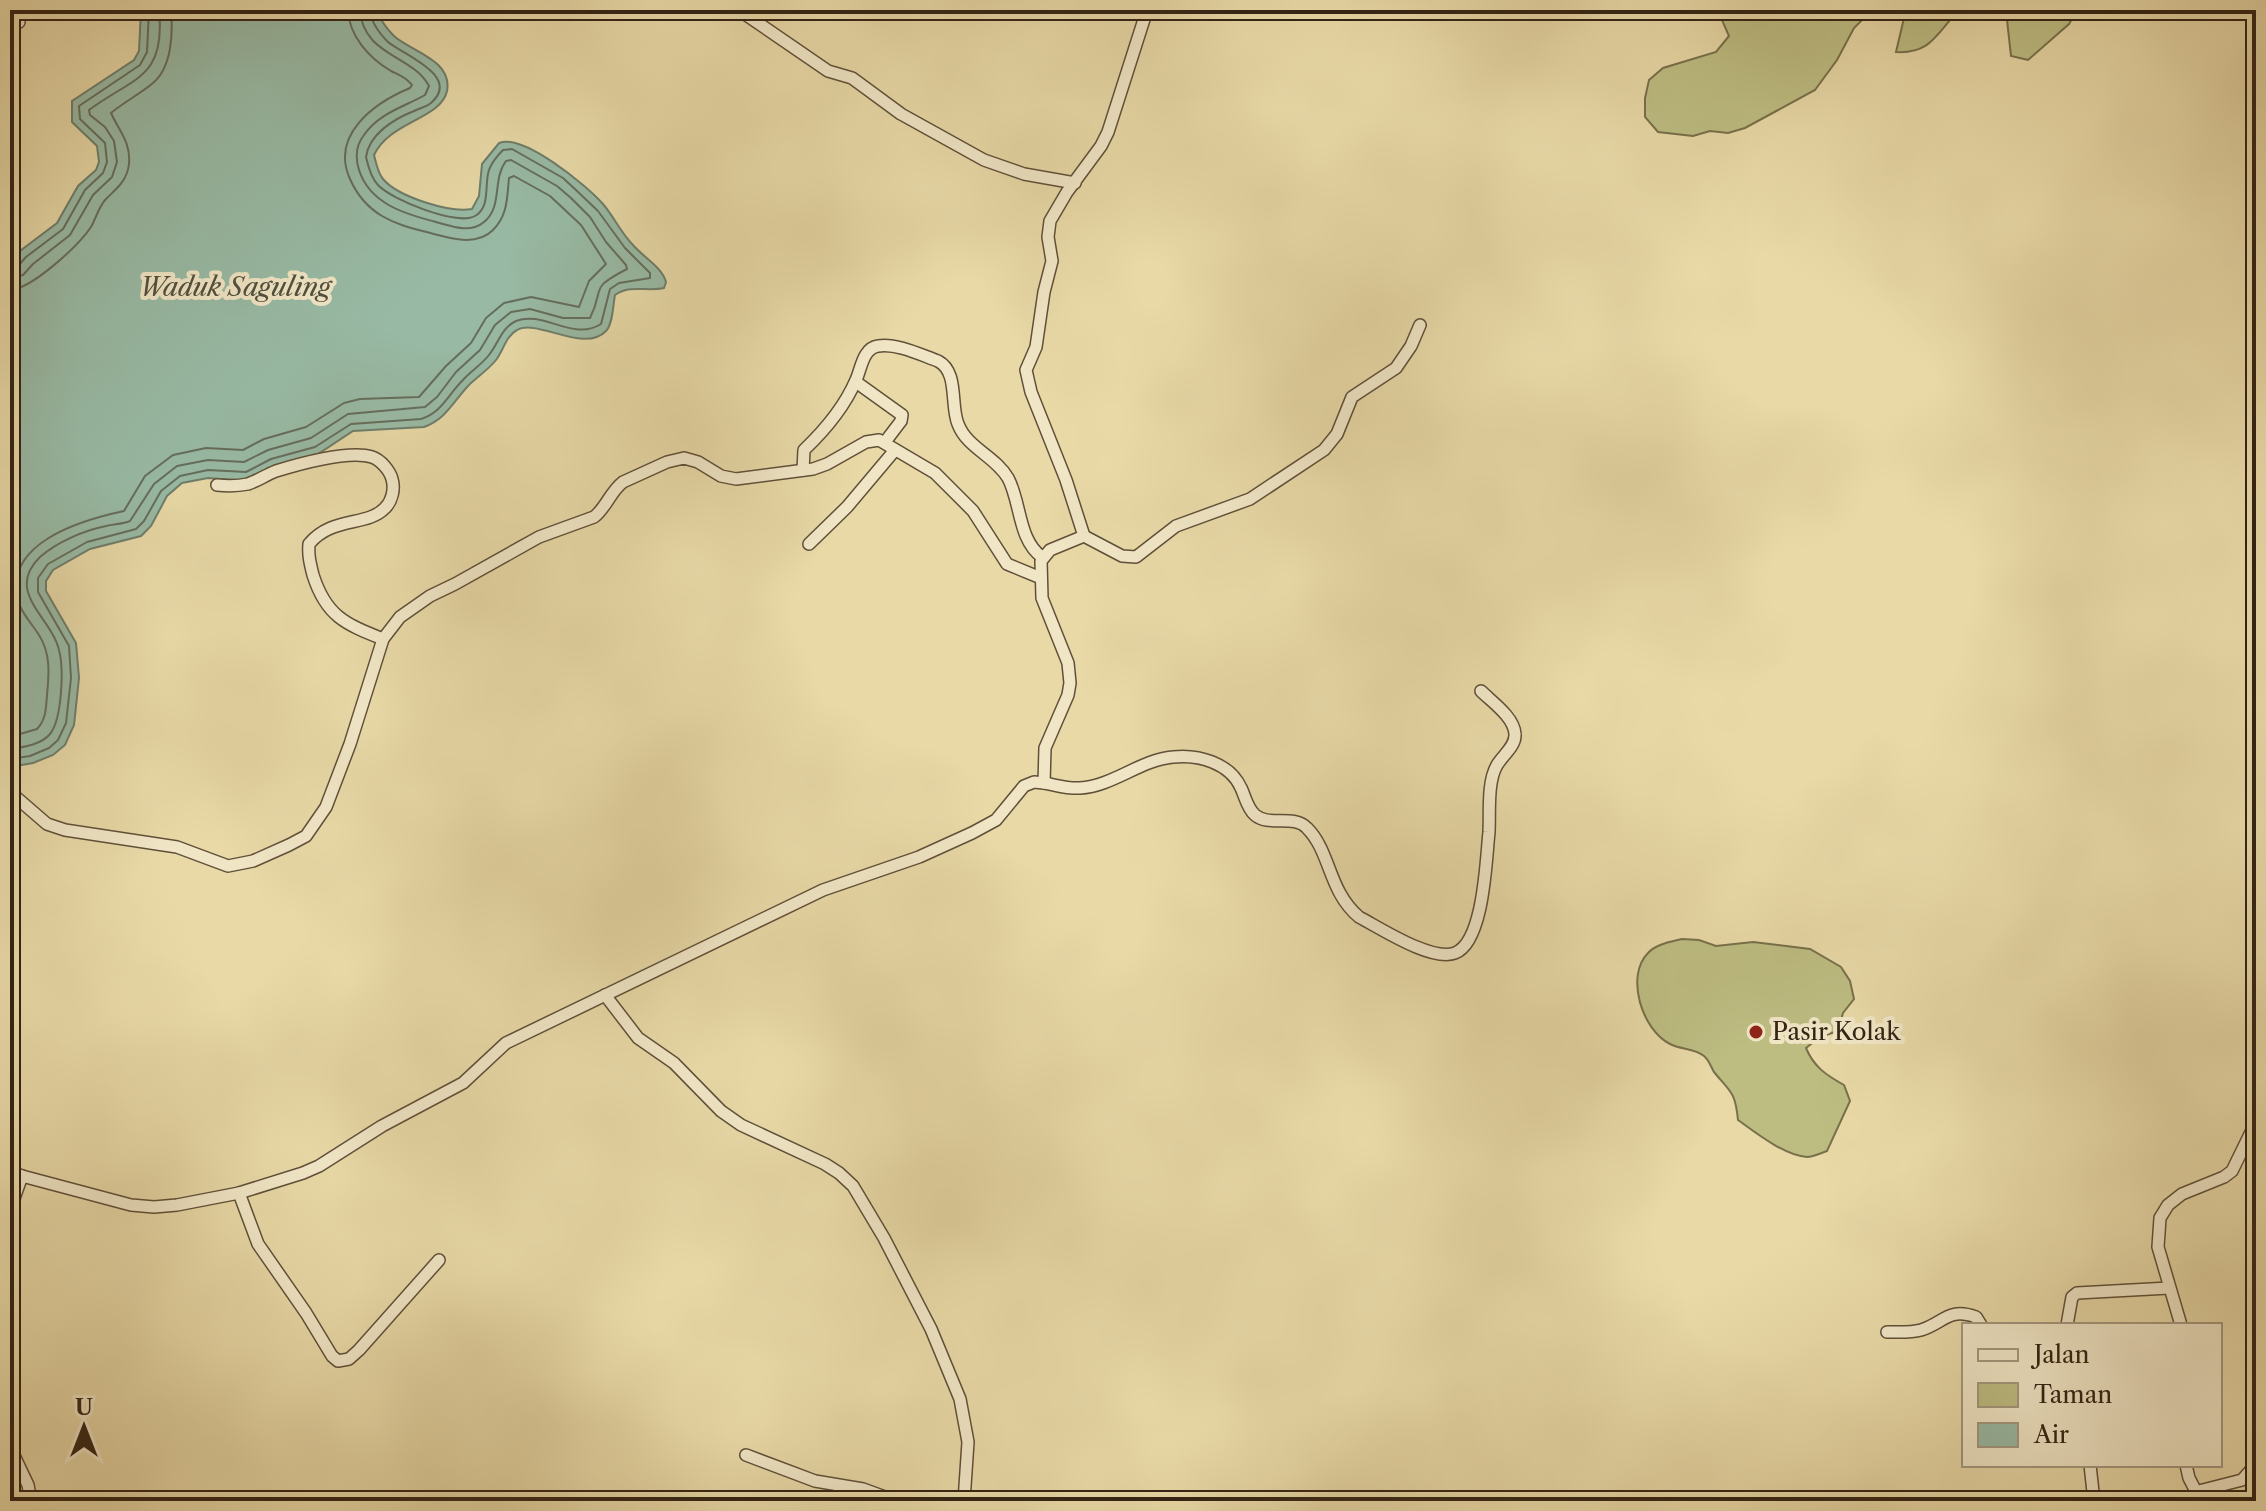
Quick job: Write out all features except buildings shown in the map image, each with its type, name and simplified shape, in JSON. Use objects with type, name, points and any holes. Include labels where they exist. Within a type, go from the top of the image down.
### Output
[{"type":"street","points":[[739,10],[828,71],[857,82],[905,117],[984,160],[1024,174],[1075,183]]},
{"type":"street","points":[[1147,10],[1108,132],[1054,213],[1047,230],[1052,261],[1036,347],[1026,374],[1084,536],[1122,556],[1136,557],[1176,526],[1261,493],[1331,443],[1352,397],[1396,368],[1420,325]]},
{"type":"street","points":[[803,470],[804,450],[826,430],[856,382],[866,354],[875,346],[915,353],[944,364],[951,377],[954,410],[960,431],[1005,473],[1015,493],[1029,543],[1042,557],[1042,598],[1065,652],[1070,673],[1068,695],[1045,748],[1044,783]]},
{"type":"street","points":[[809,544],[847,507],[890,446],[901,421],[902,415],[856,382]]},
{"type":"street","points":[[10,792],[47,824],[65,830],[177,847],[228,866],[253,861],[306,836],[334,790],[383,639],[412,606],[539,537],[594,517],[623,482],[667,462],[691,459],[721,476],[736,479],[827,464],[866,442],[890,446],[927,466],[963,500],[1007,564],[1041,578]]},
{"type":"street","points":[[217,485],[247,484],[274,472],[327,459],[370,457],[381,462],[392,479],[393,491],[385,508],[377,514],[324,530],[309,544],[308,557],[325,606],[359,630],[383,639]]},
{"type":"street","points":[[1042,557],[1055,547],[1084,536]]},
{"type":"street","points":[[10,1210],[16,1174],[131,1205],[177,1205],[239,1193],[319,1166],[382,1126],[463,1083],[506,1043],[823,890],[919,857],[972,833],[996,820],[1024,786],[1034,782],[1070,788],[1090,787],[1153,761],[1174,756],[1214,763],[1235,777],[1250,809],[1258,817],[1298,823],[1309,829],[1335,888],[1349,909],[1359,917],[1434,954],[1454,954],[1469,941],[1475,925],[1485,868],[1494,772],[1514,741],[1515,733],[1509,719],[1481,691]]},
{"type":"street","points":[[605,995],[638,1038],[674,1063],[721,1111],[741,1125],[825,1164],[853,1186],[931,1329],[960,1399],[968,1442],[964,1501]]},
{"type":"street","points":[[2180,1323],[2158,1247],[2160,1218],[2168,1205],[2182,1194],[2232,1171],[2256,1122]]},
{"type":"street","points":[[239,1193],[258,1244],[338,1361],[349,1359],[359,1350],[439,1260]]},
{"type":"street","points":[[2067,1323],[2070,1303],[2077,1293],[2169,1288]]},
{"type":"street","points":[[1887,1332],[1916,1332],[1960,1312],[1976,1317],[1980,1323]]},
{"type":"street","points":[[10,1447],[28,1485],[31,1501]]},
{"type":"street","points":[[746,1455],[815,1481],[863,1489],[896,1501]]},
{"type":"street","points":[[2187,1467],[2198,1496],[2231,1485],[2249,1474],[2256,1464]]},
{"type":"street","points":[[2090,1467],[2094,1501]]},
{"type":"green space","points":[[1710,10],[1872,10],[1854,28],[1837,60],[1815,90],[1745,128],[1728,133],[1710,131],[1693,136],[1658,132],[1645,117],[1649,80],[1663,68],[1716,52],[1729,36],[1722,20]]},
{"type":"green space","points":[[1901,10],[1971,10],[1958,11],[1925,46],[1908,52],[1896,52],[1904,18]]},
{"type":"green space","points":[[1995,10],[2077,10],[2069,24],[2028,60],[2011,56],[2007,20]]},
{"type":"green space","points":[[1682,939],[1699,940],[1716,946],[1753,942],[1810,949],[1841,967],[1850,981],[1854,999],[1843,1013],[1838,1031],[1820,1037],[1806,1048],[1821,1070],[1844,1085],[1850,1101],[1827,1151],[1809,1157],[1798,1156],[1753,1131],[1738,1120],[1731,1093],[1706,1058],[1700,1053],[1670,1044],[1652,1027],[1637,988],[1641,963],[1655,947]]},
{"type":"water","name":"Waduk Saguling","points":[[141,10],[377,10],[394,36],[437,64],[447,80],[443,100],[391,135],[374,155],[378,171],[390,186],[425,202],[451,209],[472,209],[479,196],[482,164],[499,143],[523,146],[554,163],[595,196],[629,240],[661,272],[666,282],[664,288],[633,289],[615,295],[608,328],[597,337],[573,338],[536,328],[517,330],[493,364],[432,424],[353,431],[318,454],[247,481],[208,478],[182,483],[167,496],[151,526],[141,536],[90,549],[53,570],[46,581],[46,591],[76,643],[79,678],[74,725],[65,745],[53,755],[10,767],[10,265],[20,251],[57,223],[78,186],[96,170],[99,162],[97,146],[72,122],[72,101],[134,60],[139,51]]},
{"type":"place","name":"Pasir Kolak","points":[[1756,1032]]}]
